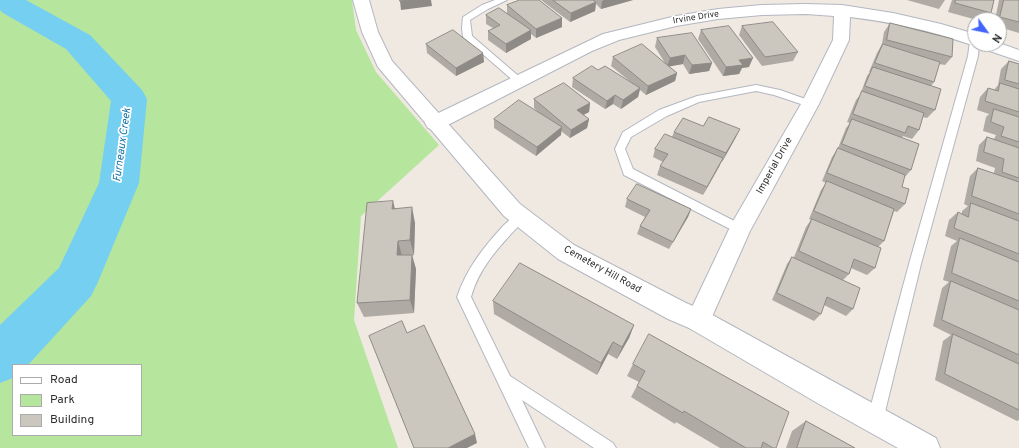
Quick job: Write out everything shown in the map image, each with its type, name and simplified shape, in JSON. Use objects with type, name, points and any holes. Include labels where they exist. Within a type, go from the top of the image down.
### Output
[{"type":"street","name":"Cemetery Hill Road","points":[[361,0],[370,32],[384,63],[435,123],[512,210],[520,217],[566,252],[677,311],[698,320],[926,448]]},
{"type":"street","name":"Irvine Drive","points":[[435,123],[601,41],[657,24],[692,17],[762,10],[842,10],[901,19],[948,30],[967,37]]},
{"type":"street","name":"Imperial Drive","points":[[698,320],[740,229],[810,104],[841,40],[842,10]]},
{"type":"street","points":[[1007,52],[1019,56]]},
{"type":"lane","points":[[503,0],[485,7],[466,19],[466,28],[468,37],[519,81]]},
{"type":"lane","points":[[875,420],[915,264],[974,52]]},
{"type":"lane","points":[[740,229],[628,172],[620,149],[627,135],[663,113],[697,99],[756,88],[776,92],[810,104]]},
{"type":"lane","points":[[520,217],[479,261],[468,282],[464,297],[537,448]]},
{"type":"lane","points":[[504,381],[608,448]]},
{"type":"green space","points":[[0,0],[352,0],[356,30],[376,72],[439,145],[361,216],[354,320],[398,448],[0,448]]},
{"type":"building","points":[[520,0],[539,0],[562,18],[536,29],[507,5]]},
{"type":"building","points":[[553,0],[593,0],[596,2],[571,13]]},
{"type":"building","points":[[956,0],[994,0],[991,12],[955,3]]},
{"type":"building","points":[[1004,0],[1019,0],[1019,22],[1007,19],[1007,12],[1001,12]]},
{"type":"building","points":[[499,8],[531,30],[506,44],[488,31],[500,25],[486,15]]},
{"type":"building","points":[[773,22],[798,52],[765,57],[742,26]]},
{"type":"building","points":[[890,23],[953,39],[952,57],[887,40]]},
{"type":"building","points":[[729,26],[753,58],[739,60],[743,65],[726,67],[701,30]]},
{"type":"building","points":[[453,30],[483,53],[456,68],[426,44]]},
{"type":"building","points":[[692,33],[712,63],[692,65],[685,55],[670,58],[657,38]]},
{"type":"building","points":[[642,44],[677,73],[648,86],[613,57]]},
{"type":"building","points":[[883,44],[940,62],[934,82],[875,63]]},
{"type":"building","points":[[1009,61],[1019,64],[1019,84],[1005,80]]},
{"type":"building","points":[[592,66],[598,70],[605,66],[640,88],[623,100],[615,95],[607,101],[573,78]]},
{"type":"building","points":[[873,67],[941,89],[935,110],[865,86]]},
{"type":"building","points":[[564,83],[590,103],[577,110],[589,119],[571,130],[534,99]]},
{"type":"building","points":[[1000,83],[1019,89],[1019,112],[985,101],[988,88],[998,91]]},
{"type":"building","points":[[862,91],[924,113],[919,130],[908,126],[905,133],[853,114]]},
{"type":"building","points":[[519,100],[562,127],[537,147],[494,119]]},
{"type":"building","points":[[994,109],[1019,117],[1019,142],[1001,136],[1004,127],[991,122]]},
{"type":"building","points":[[709,117],[740,129],[726,153],[674,132],[683,118],[703,126]]},
{"type":"building","points":[[852,119],[919,144],[911,170],[842,144]]},
{"type":"building","points":[[665,134],[723,158],[707,187],[660,166],[668,154],[655,149]]},
{"type":"building","points":[[987,137],[1019,148],[1019,178],[1002,172],[1004,159],[984,152]]},
{"type":"building","points":[[838,148],[905,175],[902,187],[909,189],[905,204],[827,173]]},
{"type":"building","points":[[978,168],[1019,182],[1019,214],[972,196]]},
{"type":"building","points":[[827,181],[894,209],[884,241],[814,211]]},
{"type":"building","points":[[637,184],[691,209],[673,242],[640,226],[650,210],[627,199]]},
{"type":"building","points":[[393,201],[392,209],[412,207],[410,240],[398,241],[397,255],[412,255],[410,300],[357,303],[367,203]]},
{"type":"building","points":[[971,203],[1019,221],[1019,254],[954,228],[958,212],[968,217]]},
{"type":"building","points":[[812,219],[881,248],[875,268],[854,259],[849,274],[799,251]]},
{"type":"building","points":[[960,238],[1019,262],[1019,301],[952,273]]},
{"type":"building","points":[[792,257],[860,288],[853,309],[827,297],[821,314],[777,293]]},
{"type":"building","points":[[520,263],[634,325],[622,347],[613,342],[601,363],[493,301]]},
{"type":"building","points":[[951,281],[1019,310],[1019,355],[942,320]]},
{"type":"building","points":[[402,321],[407,333],[424,325],[475,434],[448,448],[414,448],[369,336]]},
{"type":"building","points":[[649,334],[789,412],[776,448],[773,448],[763,442],[761,448],[746,448],[684,411],[683,413],[637,386],[645,371],[633,364]]},
{"type":"building","points":[[953,334],[1019,364],[1019,410],[945,374]]},
{"type":"building","points":[[806,421],[855,448],[797,448]]},
{"type":"waterway","name":"Furneaux Creek","points":[[0,359],[75,282],[119,183],[129,99],[78,42],[14,6],[7,0]]}]
